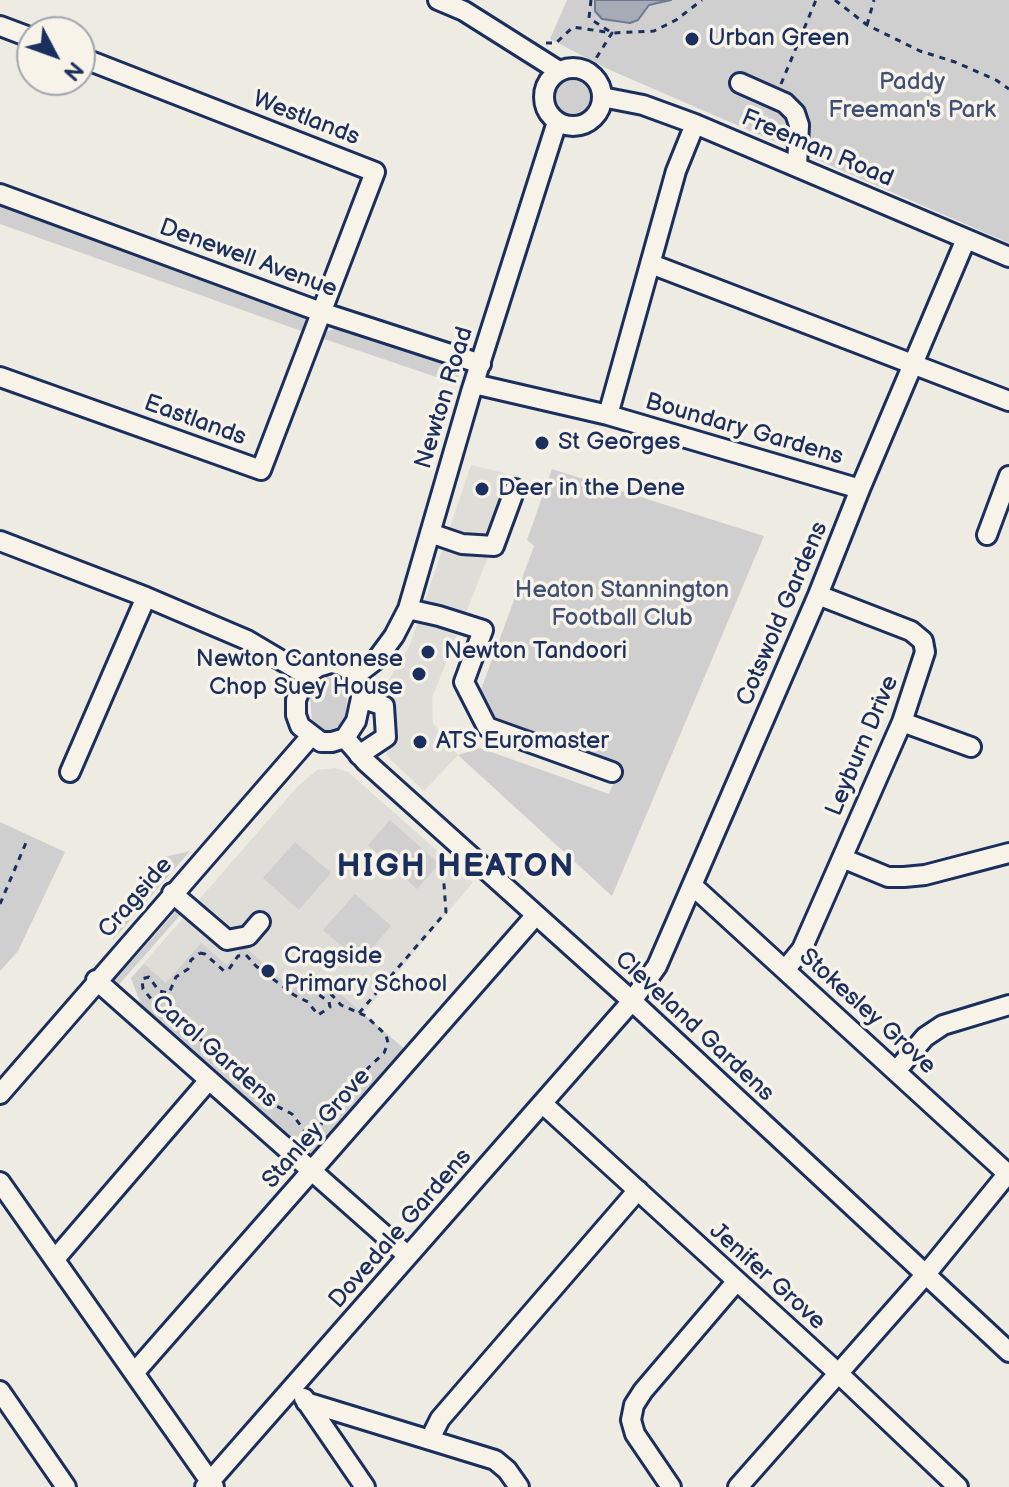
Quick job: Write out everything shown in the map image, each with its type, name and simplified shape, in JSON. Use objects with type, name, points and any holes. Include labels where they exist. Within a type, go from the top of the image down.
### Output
[{"type":"street","points":[[438,0],[467,5],[559,71]]},
{"type":"street","name":"Westlands","points":[[96,63],[375,172],[321,312]]},
{"type":"street","points":[[579,68],[588,71],[601,87],[602,97],[597,113],[583,124],[574,126],[557,122],[546,109],[544,91],[559,71],[579,68]]},
{"type":"street","points":[[740,83],[785,103],[795,113],[799,125],[797,167]]},
{"type":"street","name":"Freeman Road","points":[[602,97],[643,105],[695,124],[1009,257]]},
{"type":"street","name":"Newton Road","points":[[356,675],[377,659],[408,609],[474,384],[557,122]]},
{"type":"street","points":[[608,415],[676,171],[695,124]]},
{"type":"street","name":"Denewell Avenue","points":[[0,194],[321,312],[481,364]]},
{"type":"street","name":"Cotswold Gardens","points":[[632,1001],[657,966],[693,886],[966,239]]},
{"type":"street","points":[[651,264],[1009,401]]},
{"type":"street","name":"Eastlands","points":[[0,377],[261,470],[321,312]]},
{"type":"street","name":"Boundary Gardens","points":[[474,384],[608,415],[860,489]]},
{"type":"street","points":[[987,535],[1009,476]]},
{"type":"street","points":[[430,533],[462,544],[494,546],[515,489]]},
{"type":"street","points":[[0,541],[247,640],[306,675]]},
{"type":"street","name":"Leyburn Drive","points":[[785,970],[802,949],[902,722],[925,652],[923,641],[911,631],[818,595]]},
{"type":"street","points":[[70,772],[146,597]]},
{"type":"street","points":[[408,609],[483,630],[464,682],[487,727],[612,772]]},
{"type":"street","points":[[331,663],[341,665],[356,675],[361,686],[361,698],[356,721],[345,738],[321,742],[300,726],[296,700],[306,675],[331,663]]},
{"type":"street","points":[[359,755],[386,737],[384,706],[361,698]]},
{"type":"street","points":[[902,722],[971,747]]},
{"type":"street","name":"Cragside","points":[[1,1092],[311,736]]},
{"type":"street","name":"Cleveland Gardens","points":[[345,738],[359,755],[462,851],[632,1001],[1009,1352]]},
{"type":"street","points":[[842,858],[888,877],[904,877],[925,875],[1009,853]]},
{"type":"street","name":"Stokesley Grove","points":[[693,886],[1009,1173]]},
{"type":"street","points":[[172,893],[227,940],[248,936],[260,922]]},
{"type":"street","name":"Stanley Grove","points":[[134,1373],[536,915]]},
{"type":"street","name":"Carol Gardens","points":[[96,980],[408,1256]]},
{"type":"street","name":"Dovedale Gardens","points":[[210,1485],[632,1001]]},
{"type":"street","points":[[896,1071],[925,1037],[943,1025],[1009,1005]]},
{"type":"street","points":[[55,1259],[209,1080]]},
{"type":"street","name":"Jenifer Grove","points":[[543,1104],[958,1487]]},
{"type":"street","points":[[738,1487],[926,1274],[1009,1173]]},
{"type":"street","points":[[0,1182],[210,1485]]},
{"type":"street","points":[[430,1439],[440,1419],[638,1190]]},
{"type":"street","points":[[671,1487],[635,1434],[631,1420],[634,1405],[736,1282]]},
{"type":"street","points":[[295,1386],[365,1487]]},
{"type":"street","points":[[0,1391],[66,1487]]},
{"type":"street","points":[[306,1402],[495,1460],[519,1487]]},
{"type":"path","points":[[591,0],[589,18],[612,33]]},
{"type":"path","points":[[542,43],[556,43],[573,27],[612,33],[654,31],[676,20],[702,0]]},
{"type":"path","points":[[775,98],[816,0]]},
{"type":"path","points":[[835,0],[867,25],[920,51],[996,80],[1009,89]]},
{"type":"path","points":[[867,25],[874,0]]},
{"type":"path","points":[[588,71],[612,33]]},
{"type":"path","points":[[0,904],[28,838]]},
{"type":"path","points":[[359,1013],[446,912],[443,871],[462,851]]},
{"type":"path","points":[[196,954],[205,954],[224,971],[238,956],[246,955],[294,995],[308,1002],[318,1015],[330,1007],[329,1002],[311,989],[314,980],[326,987],[341,1005],[359,1013],[386,1035],[388,1043],[384,1053],[368,1068],[358,1086],[337,1101],[316,1132],[307,1134],[292,1114],[269,1102],[259,1084],[230,1070],[215,1046],[185,1033],[175,1014],[152,1000],[141,983],[142,979],[149,977],[159,991],[169,993],[176,977],[188,969],[196,954]]},
{"type":"shaded area","points":[[595,0],[671,0],[649,5],[638,20],[630,23],[602,19],[595,11]]},
{"type":"shaded area","points":[[471,465],[520,477],[432,698],[433,723],[458,755],[424,791],[390,759],[376,735],[374,711],[381,693],[410,645]]},
{"type":"shaded area","name":"Cragside Primary School","points":[[335,768],[348,772],[473,882],[364,1013],[131,978],[297,787],[317,770]]},
{"type":"green space","name":"Paddy Freeman's Park","points":[[567,0],[1009,0],[1009,243],[610,70],[550,39]]},
{"type":"green space","points":[[573,76],[587,82],[593,96],[587,110],[573,116],[559,110],[553,96],[559,82]]},
{"type":"green space","points":[[0,203],[304,315],[308,324],[307,333],[0,224]]},
{"type":"green space","points":[[341,327],[455,366],[459,374],[457,384],[321,338],[328,331]]},
{"type":"green space","name":"Heaton Stannington Football Club","points":[[552,469],[764,536],[612,896],[458,755],[480,748],[609,794],[621,764],[482,712],[476,703],[534,546],[527,540]]},
{"type":"green space","points":[[327,677],[340,680],[348,693],[344,724],[334,732],[326,733],[312,723],[310,695],[315,683]]},
{"type":"green space","points":[[390,820],[439,864],[417,889],[368,845]]},
{"type":"green space","points":[[0,822],[65,852],[18,951],[0,971]]},
{"type":"green space","points":[[295,842],[331,873],[299,910],[263,878]]},
{"type":"green space","points":[[190,851],[113,940],[116,912],[164,857]]},
{"type":"green space","points":[[355,894],[391,926],[360,962],[323,930]]},
{"type":"green space","points":[[177,910],[182,913],[116,988],[114,976],[117,971],[128,958],[132,961]]},
{"type":"green space","points":[[201,943],[227,965],[244,946],[293,990],[311,969],[407,1051],[312,1163],[145,1015],[131,978],[144,964],[166,983]]},
{"type":"place","name":"Urban Green","points":[[692,39]]},
{"type":"place","name":"St Georges","points":[[542,443]]},
{"type":"place","name":"Deer in the Dene","points":[[482,489]]},
{"type":"place","name":"Newton Tandoori","points":[[428,652]]},
{"type":"place","name":"Newton Cantonese Chop Suey House","points":[[419,674]]},
{"type":"place","name":"ATS Euromaster","points":[[420,742]]},
{"type":"place","name":"Cragside Primary School","points":[[268,971]]},
{"type":"district","name":"HIGH HEATON","points":[[456,868]]}]
